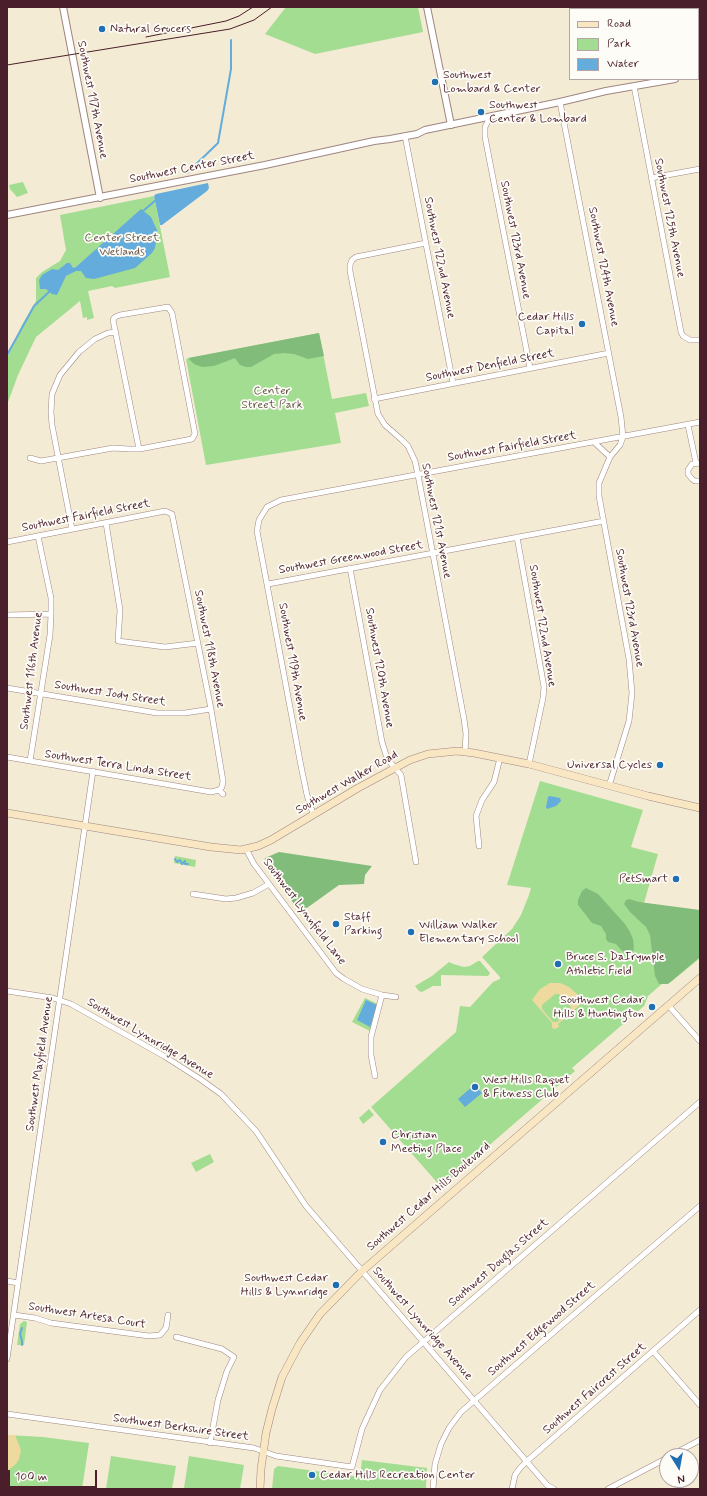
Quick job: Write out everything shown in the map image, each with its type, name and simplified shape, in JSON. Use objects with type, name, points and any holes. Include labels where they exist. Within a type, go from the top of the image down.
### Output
[{"type":"main road","name":"Southwest Walker Road","points":[[7,813],[216,848],[246,849],[268,842],[313,814],[395,767],[428,754],[446,752],[466,752],[529,764],[609,786],[700,808]]},
{"type":"main road","name":"Southwest Cedar Hills Boulevard","points":[[260,1489],[263,1451],[272,1409],[282,1377],[300,1343],[320,1314],[362,1271],[700,978]]},
{"type":"street","name":"Southwest 117th Avenue","points":[[63,7],[100,198]]},
{"type":"street","points":[[427,7],[451,125]]},
{"type":"street","name":"Southwest Center Street","points":[[7,215],[265,165],[381,140],[390,140],[425,130],[669,80]]},
{"type":"street","name":"Southwest 125th Avenue","points":[[634,86],[681,332],[683,336],[690,340],[700,340]]},
{"type":"street","name":"Southwest 124th Avenue","points":[[560,102],[609,353],[621,417],[623,437]]},
{"type":"street","name":"Southwest 123rd Avenue","points":[[490,117],[485,127],[485,137],[530,368]]},
{"type":"street","name":"Southwest Center Street","points":[[381,140],[389,136],[416,130],[425,130]]},
{"type":"street","name":"Southwest 122nd Avenue","points":[[405,136],[453,383]]},
{"type":"street","points":[[651,178],[700,169]]},
{"type":"street","name":"Southwest 121st Avenue","points":[[426,242],[363,254],[352,260],[350,271],[378,414],[385,426],[408,446],[415,461],[464,719],[466,752]]},
{"type":"street","points":[[30,458],[39,461],[113,448],[139,449],[192,439],[195,434],[172,313],[168,307],[115,317],[113,320],[139,449]]},
{"type":"street","points":[[72,529],[50,412],[52,394],[60,375],[76,355],[95,339],[108,333],[116,332]]},
{"type":"street","name":"Southwest Denfield Street","points":[[374,399],[609,353]]},
{"type":"street","name":"Southwest Fairfield Street","points":[[262,513],[267,507],[281,500],[700,422]]},
{"type":"street","points":[[688,425],[698,463],[690,466],[688,474],[692,480],[700,481]]},
{"type":"street","name":"Southwest 123rd Avenue","points":[[609,786],[629,721],[632,693],[629,659],[599,496],[599,483],[610,458],[620,445],[623,437]]},
{"type":"street","points":[[594,442],[610,458]]},
{"type":"street","name":"Southwest Fairfield Street","points":[[7,542],[165,511],[169,512]]},
{"type":"street","name":"Southwest 118th Avenue","points":[[169,512],[174,517],[211,709],[223,781],[222,787],[219,790]]},
{"type":"street","name":"Southwest 119th Avenue","points":[[262,513],[257,531],[306,795],[313,814]]},
{"type":"street","name":"Southwest Greenwood Street","points":[[268,584],[604,521]]},
{"type":"street","points":[[106,522],[120,610],[118,640],[165,647],[198,643]]},
{"type":"street","name":"Southwest 116th Avenue","points":[[30,761],[50,635],[51,614],[51,598],[38,536]]},
{"type":"street","name":"Southwest 122nd Avenue","points":[[517,538],[544,687],[529,764]]},
{"type":"street","name":"Southwest 120th Avenue","points":[[350,568],[382,742],[389,761],[401,775],[416,862]]},
{"type":"street","points":[[7,615],[51,614]]},
{"type":"street","name":"Southwest Jody Street","points":[[7,688],[157,713],[185,713],[211,709]]},
{"type":"street","name":"Southwest Terra Linda Street","points":[[7,757],[214,792],[219,790]]},
{"type":"street","points":[[479,846],[476,816],[482,800],[494,782],[500,758]]},
{"type":"street","name":"Southwest Mayfield Avenue","points":[[7,1359],[93,771]]},
{"type":"street","points":[[219,790],[223,794]]},
{"type":"street","name":"Southwest Lynnfield Lane","points":[[246,849],[252,861],[336,972],[344,979],[362,989],[382,995],[396,996]]},
{"type":"street","points":[[193,894],[226,899],[236,898],[249,895],[269,884]]},
{"type":"street","name":"Southwest Lynnridge Avenue","points":[[7,991],[59,999],[70,1004],[164,1056],[200,1078],[221,1094],[256,1131],[306,1206],[547,1485],[554,1489]]},
{"type":"street","points":[[375,1076],[371,1055],[371,1038],[382,995]]},
{"type":"street","points":[[668,1005],[700,1041]]},
{"type":"street","name":"Southwest Douglas Street","points":[[352,1468],[362,1429],[380,1390],[406,1357],[700,1102]]},
{"type":"street","name":"Southwest Edgewood Street","points":[[433,1489],[435,1464],[441,1444],[449,1428],[462,1412],[700,1206]]},
{"type":"street","points":[[7,1281],[18,1283]]},
{"type":"street","name":"Southwest Faircrest Street","points":[[512,1489],[515,1476],[527,1461],[700,1310]]},
{"type":"street","name":"Southwest Artesa Court","points":[[14,1315],[35,1318],[51,1323],[149,1336],[160,1335],[166,1328],[168,1315]]},
{"type":"street","points":[[176,1337],[222,1349],[234,1357],[227,1371],[218,1400],[210,1443]]},
{"type":"street","points":[[653,1351],[700,1405]]},
{"type":"street","name":"Southwest Berkshire Street","points":[[7,1414],[254,1448],[276,1456],[352,1468]]},
{"type":"street","points":[[685,1448],[700,1440]]},
{"type":"street","points":[[608,1489],[659,1462]]},
{"type":"green space","points":[[286,7],[418,7],[423,32],[315,54],[265,34]]},
{"type":"green space","points":[[23,182],[28,193],[17,197],[10,189],[9,185]]},
{"type":"green space","name":"Center Street Wetlands","points":[[154,196],[170,277],[115,288],[112,286],[88,291],[94,318],[87,320],[87,317],[83,318],[80,301],[36,337],[18,375],[7,405],[7,358],[22,325],[36,301],[36,278],[42,272],[60,261],[66,250],[60,215]]},
{"type":"green space","name":"Center Street Park","points":[[319,333],[332,399],[366,393],[369,406],[335,413],[341,443],[206,465],[186,359]]},
{"type":"green space","points":[[319,333],[324,356],[308,359],[294,354],[274,354],[251,367],[240,365],[235,358],[214,366],[202,367],[194,364],[188,358]]},
{"type":"green space","points":[[540,781],[643,810],[631,847],[658,854],[644,903],[700,912],[700,958],[671,982],[663,983],[648,996],[644,1006],[572,1068],[575,1071],[441,1187],[371,1107],[456,1032],[460,1006],[470,1007],[493,982],[500,979],[500,977],[482,957],[512,929],[521,915],[529,895],[531,888],[507,885]]},
{"type":"green space","points":[[279,852],[372,866],[365,875],[364,884],[339,885],[304,910],[298,909],[264,864],[265,858]]},
{"type":"green space","points":[[175,856],[196,860],[195,867],[174,863]]},
{"type":"green space","points":[[586,888],[598,894],[625,924],[633,939],[633,952],[626,953],[616,944],[608,942],[606,939],[606,934],[601,926],[592,923],[578,905],[578,900],[582,891]]},
{"type":"green space","points":[[629,899],[639,902],[700,910],[700,957],[668,984],[659,984],[655,976],[650,935],[646,927],[624,904],[626,900]]},
{"type":"green space","points":[[480,961],[490,973],[488,976],[441,975],[441,986],[433,986],[422,992],[415,986],[432,976],[449,962],[464,967],[470,966]]},
{"type":"green space","points":[[365,998],[378,1004],[370,1031],[352,1022]]},
{"type":"green space","points":[[369,1109],[374,1115],[363,1124],[359,1118]]},
{"type":"green space","points":[[210,1154],[214,1162],[196,1172],[191,1163]]},
{"type":"green space","points":[[24,1321],[27,1322],[24,1345],[17,1345],[20,1324]]},
{"type":"green space","points":[[7,1435],[43,1437],[89,1443],[82,1489],[7,1489]]},
{"type":"green space","points":[[111,1456],[176,1466],[172,1489],[106,1489]]},
{"type":"green space","points":[[189,1456],[244,1465],[240,1489],[184,1488]]},
{"type":"green space","name":"Cedar Hills Recreation Center","points":[[362,1460],[427,1468],[426,1489],[272,1489],[274,1469],[278,1466],[360,1477]]},
{"type":"sand","points":[[550,983],[560,983],[569,987],[577,994],[582,1003],[558,1024],[559,1027],[555,1029],[552,1028],[552,1023],[532,1000],[540,989]],"holes":[[[555,994],[559,994],[571,1007],[570,1011],[557,1022],[553,1022],[542,1009],[542,1005]]]},
{"type":"sand","points":[[7,1435],[15,1435],[21,1450],[16,1464],[7,1471]]},
{"type":"water","points":[[208,183],[209,188],[207,191],[160,225],[154,196],[156,194]]},
{"type":"water","points":[[141,209],[151,217],[157,230],[157,236],[155,248],[152,253],[135,268],[94,279],[86,278],[81,271],[76,271],[66,276],[57,295],[52,294],[46,289],[40,289],[39,280],[42,275],[52,269],[58,270],[67,263],[70,263],[73,268],[76,267]]},
{"type":"water","points":[[548,797],[560,798],[561,801],[556,806],[547,809]]},
{"type":"water","points":[[366,1000],[377,1005],[370,1027],[357,1020]]},
{"type":"water","points":[[474,1085],[482,1093],[465,1107],[458,1099]]},
{"type":"waterway","points":[[187,173],[218,143],[231,69],[231,40]]},
{"type":"waterway","points":[[143,211],[157,199]]},
{"type":"waterway","points":[[7,355],[34,306],[49,292]]},
{"type":"waterway","points":[[175,859],[177,862],[180,860],[182,864],[185,861],[185,864],[188,864]]},
{"type":"waterway","points":[[22,1328],[20,1334],[22,1345]]},
{"type":"tram line","points":[[146,37],[226,21],[239,16],[253,7]]},
{"type":"tram line","points":[[7,65],[230,29],[254,20],[272,7]]},
{"type":"place","name":"Natural Grocers","points":[[102,29]]},
{"type":"place","name":"Southwest Lombard & Center","points":[[435,82]]},
{"type":"place","name":"Southwest Center & Lombard","points":[[481,112]]},
{"type":"place","name":"Cedar Hills Capital","points":[[582,324]]},
{"type":"place","name":"Universal Cycles","points":[[660,765]]},
{"type":"place","name":"PetSmart","points":[[676,879]]},
{"type":"place","name":"Staff Parking","points":[[336,924]]},
{"type":"place","name":"William Walker Elementary School","points":[[411,932]]},
{"type":"place","name":"Bruce S. DaIrymple Athletic Field","points":[[558,964]]},
{"type":"place","name":"Southwest Cedar Hills & Huntington","points":[[652,1007]]},
{"type":"place","name":"West Hills Raquet & Fitness Club","points":[[475,1087]]},
{"type":"place","name":"Christian Meeting Place","points":[[383,1142]]},
{"type":"place","name":"Southwest Cedar Hills & Lynnridge","points":[[336,1285]]},
{"type":"place","name":"Cedar Hills Recreation Center","points":[[312,1475]]}]
